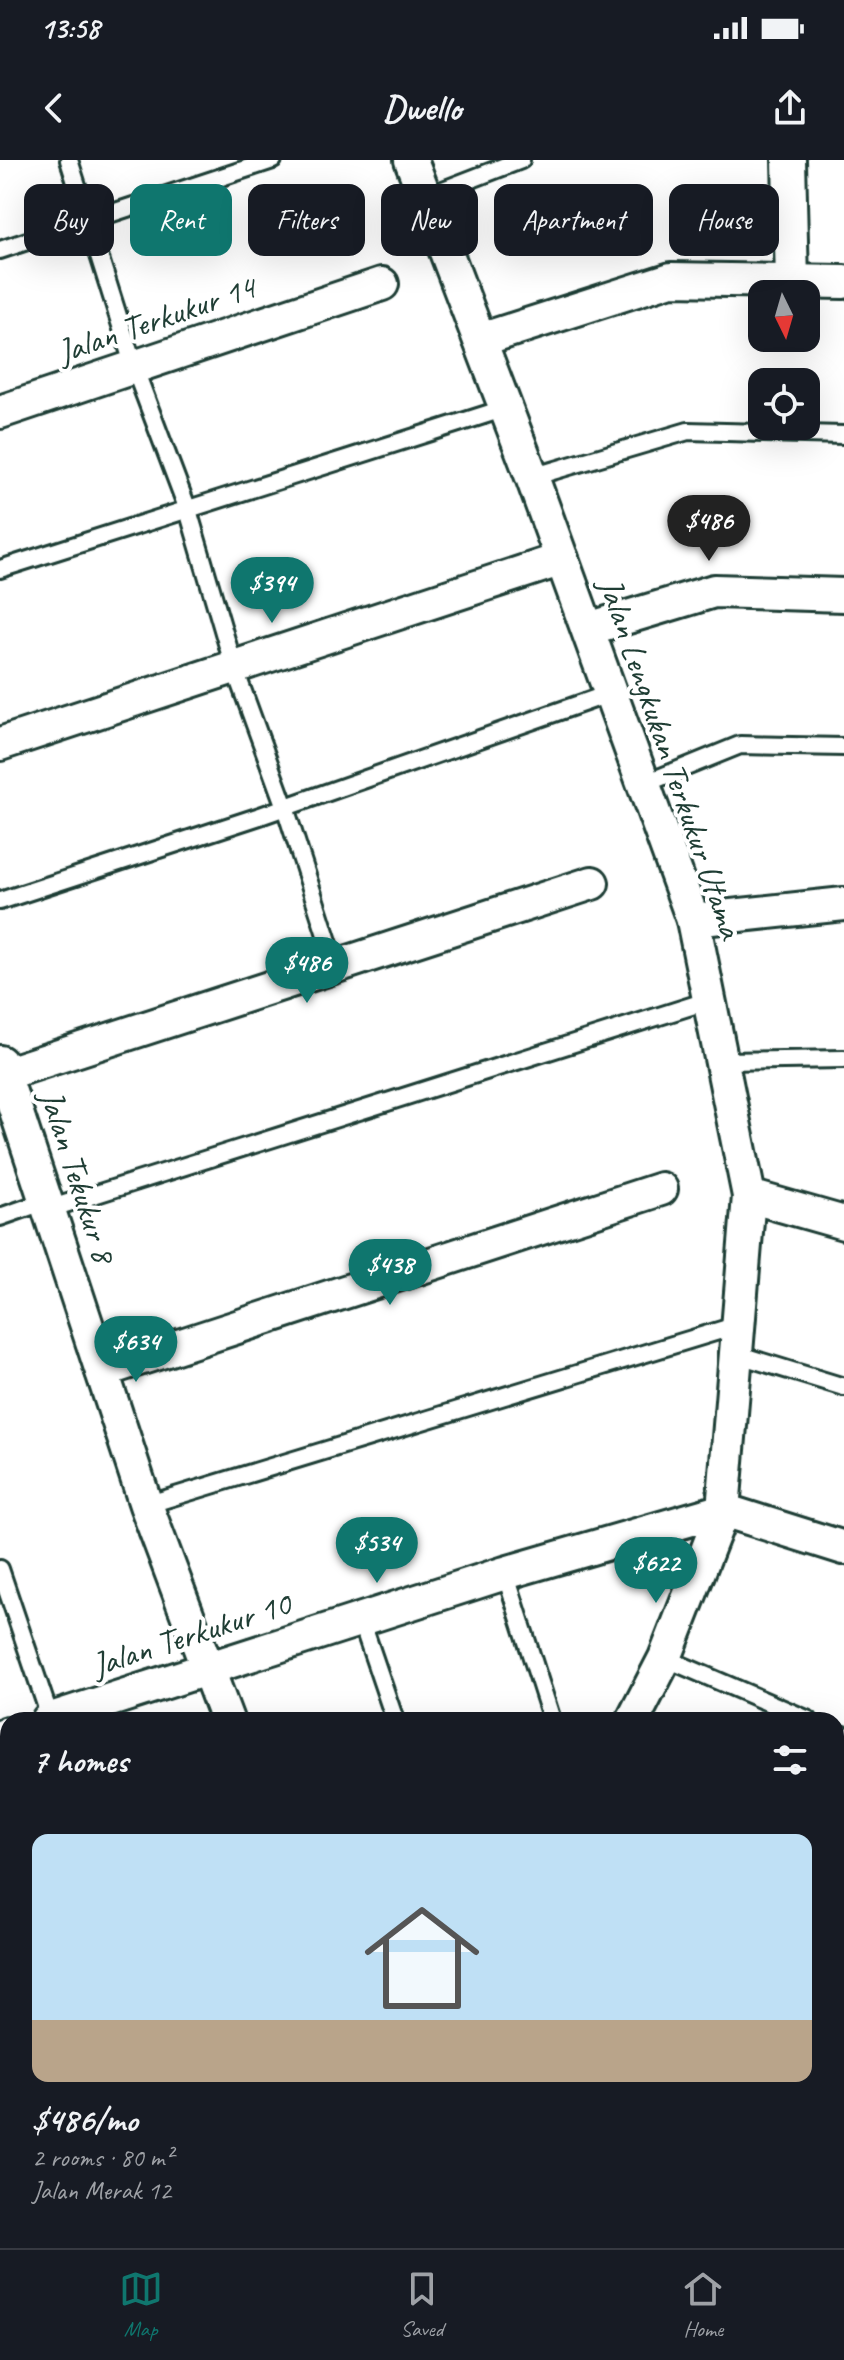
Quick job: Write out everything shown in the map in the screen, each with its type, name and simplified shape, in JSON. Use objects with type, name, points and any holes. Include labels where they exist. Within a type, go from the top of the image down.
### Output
[{"type":"street","name":"Jalan Lengkukan Terkukur Utama","points":[[411,160],[420,184]]},
{"type":"street","points":[[789,160],[792,280]]},
{"type":"street","name":"Jalan Lengkukan Terkukur Utama","points":[[448,256],[532,477],[693,920],[749,1196],[723,1510],[665,1658],[637,1712]]},
{"type":"street","points":[[480,340],[671,279],[748,281]]},
{"type":"street","points":[[820,282],[844,282]]},
{"type":"street","name":"Jalan Terkukur 14","points":[[0,412],[382,284]]},
{"type":"street","points":[[0,744],[562,559]]},
{"type":"street","points":[[588,629],[714,591],[844,595]]},
{"type":"street","points":[[2,1068],[336,966],[592,883]]},
{"type":"street","points":[[693,920],[844,904]]},
{"type":"street","name":"Jalan Tekukur 8","points":[[2,1068],[146,1505],[224,1712]]},
{"type":"street","points":[[102,1371],[661,1189]]},
{"type":"street","points":[[749,1196],[844,1223]]},
{"type":"street","points":[[723,1510],[844,1548]]},
{"type":"street","name":"Jalan Terkukur 10","points":[[74,1712],[505,1573],[723,1510]]},
{"type":"lane","points":[[69,160],[77,184]]},
{"type":"lane","points":[[114,211],[273,160]]},
{"type":"lane","points":[[459,184],[521,160]]},
{"type":"lane","points":[[0,250],[24,242]]},
{"type":"lane","points":[[100,256],[134,367],[188,510],[234,667],[285,807],[336,966]]},
{"type":"lane","points":[[0,569],[506,408]]},
{"type":"lane","points":[[532,477],[688,431],[844,435]]},
{"type":"lane","points":[[0,901],[285,807],[611,693]]},
{"type":"lane","points":[[644,784],[740,745],[844,747]]},
{"type":"lane","points":[[0,1217],[710,1000]]},
{"type":"lane","points":[[722,1061],[844,1059]]},
{"type":"lane","points":[[146,1505],[737,1339],[844,1387]]},
{"type":"lane","points":[[0,1569],[47,1712]]},
{"type":"lane","points":[[505,1573],[549,1712]]},
{"type":"lane","points":[[361,1620],[392,1712]]},
{"type":"lane","points":[[665,1658],[790,1712]]}]
